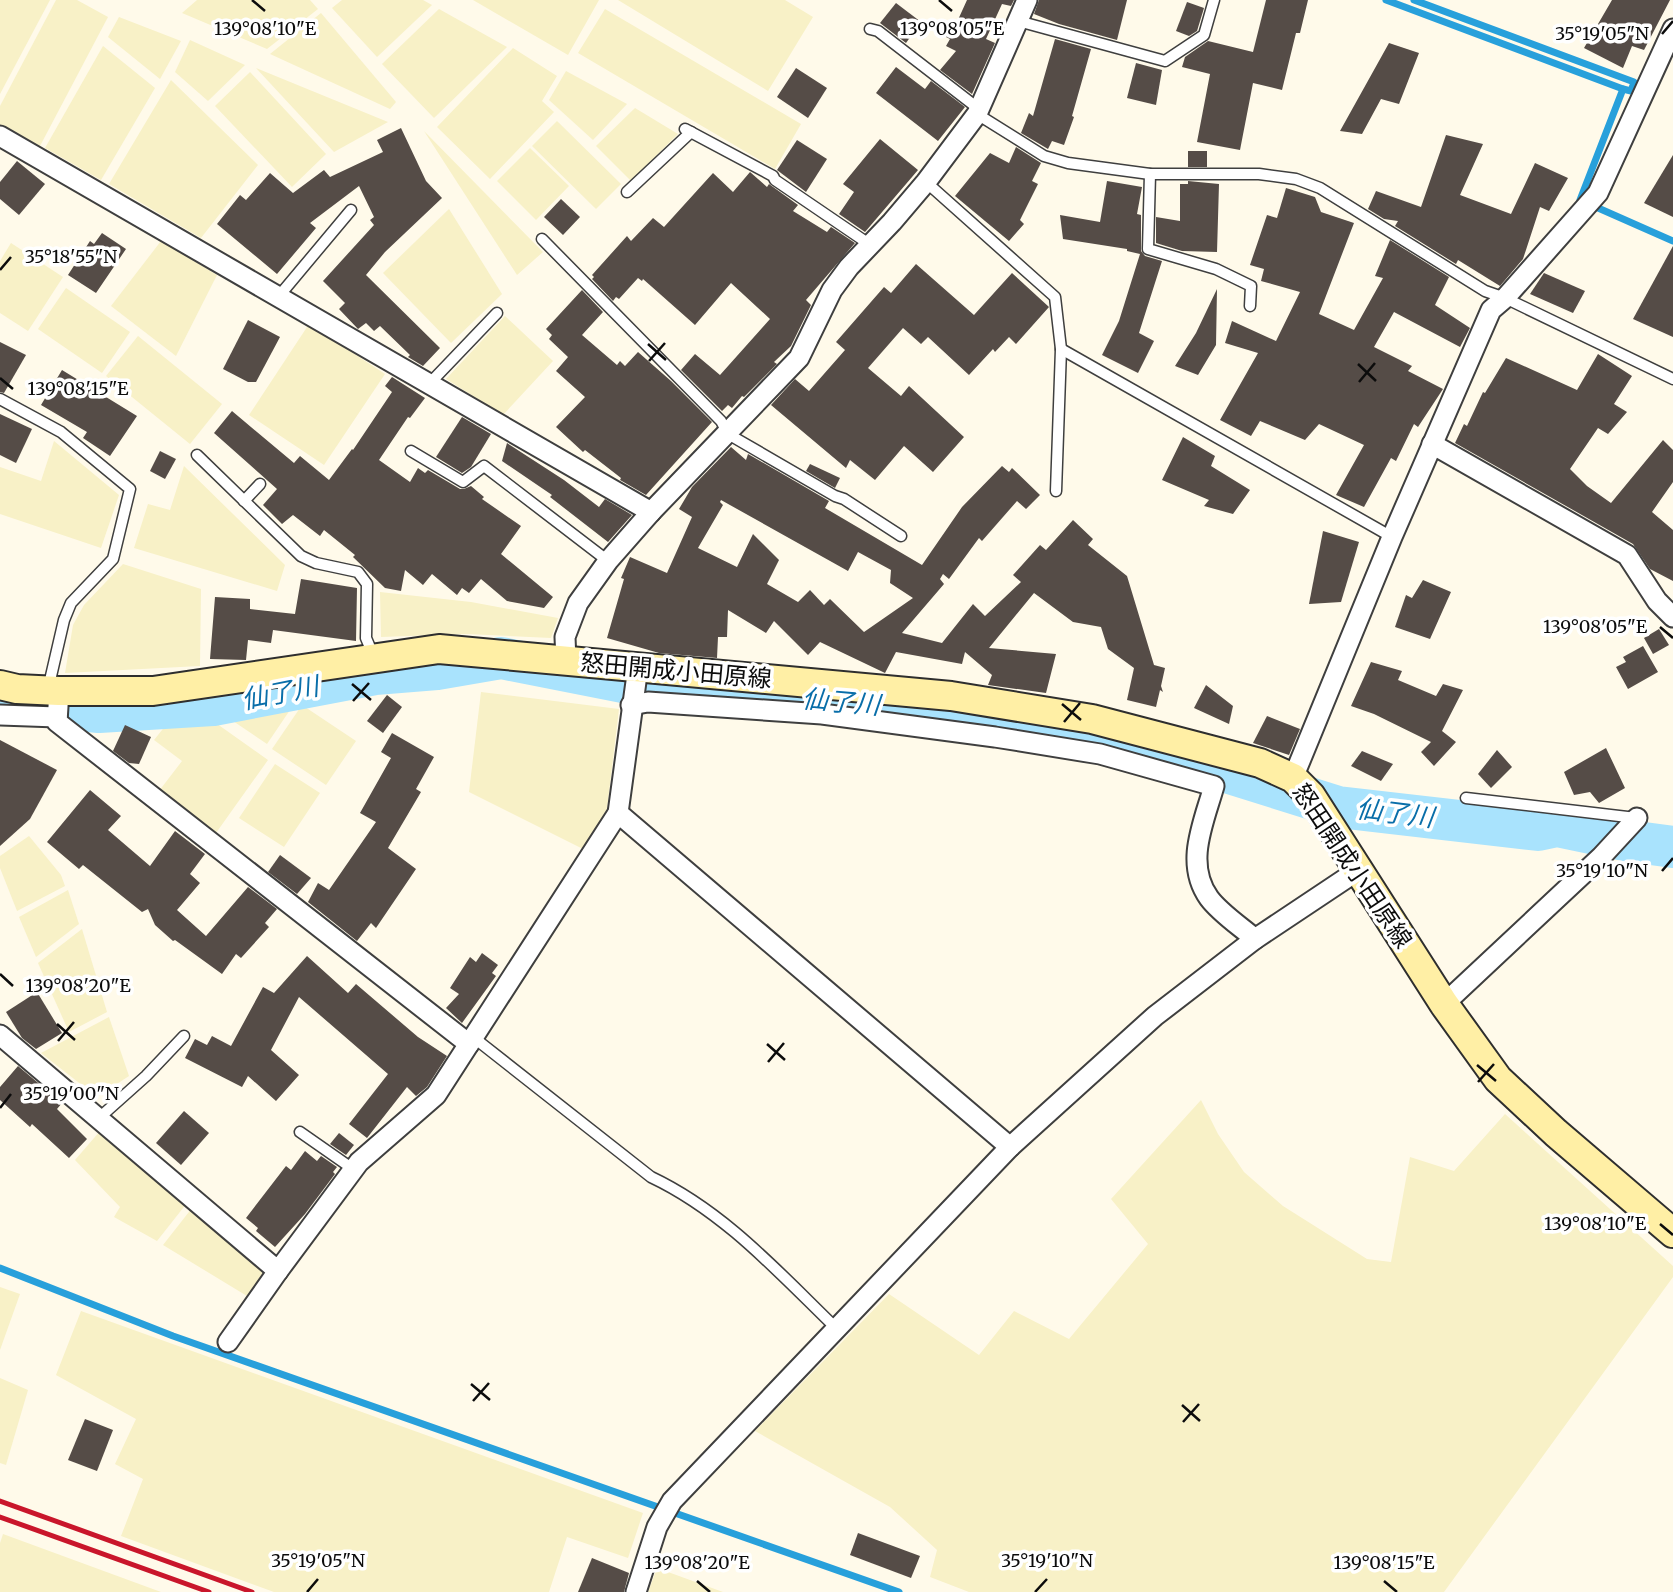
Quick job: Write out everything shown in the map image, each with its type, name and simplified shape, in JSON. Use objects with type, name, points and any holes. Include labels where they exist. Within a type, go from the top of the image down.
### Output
[{"type":"main road","name":"怒田開成小田原線","points":[[0,685],[54,699],[153,691],[439,649],[951,696],[1092,719],[1260,763],[1293,778],[1311,796],[1444,1004],[1498,1079],[1556,1133],[1673,1233]]},
{"type":"street","points":[[566,661],[565,637],[578,603],[608,561],[651,512],[799,358],[832,290],[869,244],[926,182],[978,111],[1027,0]]},
{"type":"street","points":[[1293,778],[1392,537],[1491,310],[1505,298],[1598,193],[1668,55],[1673,29]]},
{"type":"street","points":[[0,135],[651,512]]},
{"type":"street","points":[[1432,444],[1627,555],[1657,601],[1673,617]]},
{"type":"street","points":[[228,1342],[354,1169],[436,1096],[618,813],[638,667]]},
{"type":"street","points":[[0,715],[54,699],[57,722],[471,1040]]},
{"type":"street","points":[[631,705],[648,702],[822,714],[995,737],[1100,754],[1214,786],[1195,862],[1209,898],[1255,939]]},
{"type":"street","points":[[618,813],[1010,1147]]},
{"type":"street","points":[[1444,1004],[1601,857],[1637,818]]},
{"type":"street","points":[[636,1592],[657,1527],[672,1500],[1010,1147],[1156,1016],[1255,939],[1357,871]]},
{"type":"street","points":[[0,1035],[278,1270]]},
{"type":"lane","points":[[1018,21],[1166,61],[1204,35],[1214,0]]},
{"type":"lane","points":[[870,29],[878,31],[978,111],[1044,156],[1068,163],[1150,174],[1259,174],[1296,179],[1320,188],[1485,291],[1505,298],[1673,379]]},
{"type":"lane","points":[[627,192],[688,131],[773,176],[775,180],[869,244]]},
{"type":"lane","points":[[1150,174],[1148,249],[1216,269],[1251,286],[1250,306]]},
{"type":"lane","points":[[926,182],[1055,297],[1061,349],[1056,491]]},
{"type":"lane","points":[[279,296],[351,210]]},
{"type":"lane","points":[[542,239],[721,421],[728,434],[844,499],[901,536]]},
{"type":"lane","points":[[430,383],[497,313]]},
{"type":"lane","points":[[1061,349],[1392,537]]},
{"type":"lane","points":[[0,398],[61,432],[130,489],[113,559],[71,603],[64,620],[54,699]]},
{"type":"lane","points":[[411,451],[463,482],[484,466],[608,561]]},
{"type":"lane","points":[[197,455],[301,556],[316,563],[358,572],[367,584],[366,638],[374,657]]},
{"type":"lane","points":[[244,501],[260,484]]},
{"type":"lane","points":[[1466,798],[1637,818]]},
{"type":"lane","points":[[99,1118],[146,1076],[184,1036]]},
{"type":"lane","points":[[471,1040],[651,1177],[678,1190],[729,1225],[838,1329]]},
{"type":"lane","points":[[300,1132],[354,1169]]},
{"type":"shaded area","points":[[0,0],[50,0],[0,94]]},
{"type":"shaded area","points":[[56,0],[77,0],[108,17],[40,146],[0,125],[0,106]]},
{"type":"shaded area","points":[[197,0],[310,0],[318,9],[267,49],[182,13]]},
{"type":"shaded area","points":[[342,0],[423,0],[432,5],[377,57],[332,8]]},
{"type":"shaded area","points":[[473,0],[599,0],[568,55]]},
{"type":"shaded area","points":[[618,0],[785,0],[813,17],[768,91]]},
{"type":"shaded area","points":[[439,9],[507,47],[434,118],[382,64]]},
{"type":"shaded area","points":[[605,9],[801,124],[775,169],[578,53]]},
{"type":"shaded area","points":[[321,13],[396,102],[390,109],[270,54]]},
{"type":"shaded area","points":[[119,17],[181,41],[160,79],[108,37]]},
{"type":"shaded area","points":[[190,40],[245,65],[208,101],[175,72]]},
{"type":"shaded area","points":[[103,46],[155,88],[101,180],[45,148]]},
{"type":"shaded area","points":[[513,48],[557,76],[542,101],[554,112],[490,179],[437,127]]},
{"type":"shaded area","points":[[256,68],[388,122],[334,152]]},
{"type":"shaded area","points":[[566,71],[627,104],[593,140],[549,100]]},
{"type":"shaded area","points":[[250,72],[326,154],[292,187],[215,106]]},
{"type":"shaded area","points":[[171,80],[258,165],[201,238],[109,184]]},
{"type":"shaded area","points":[[635,108],[678,134],[631,181],[596,146]]},
{"type":"shaded area","points":[[557,121],[621,184],[596,209],[532,146]]},
{"type":"shaded area","points":[[424,131],[543,252],[517,275]]},
{"type":"shaded area","points":[[530,148],[569,186],[536,220],[497,181]]},
{"type":"shaded area","points":[[449,209],[502,294],[451,343],[383,273]]},
{"type":"shaded area","points":[[161,241],[217,275],[176,356],[111,306]]},
{"type":"shaded area","points":[[11,243],[63,277],[28,331],[0,313],[0,261]]},
{"type":"shaded area","points":[[66,288],[130,332],[102,373],[38,329]]},
{"type":"shaded area","points":[[505,316],[553,361],[503,415],[446,379]]},
{"type":"shaded area","points":[[309,324],[385,374],[324,465],[249,415]]},
{"type":"shaded area","points":[[138,336],[222,404],[190,444],[106,376]]},
{"type":"shaded area","points":[[54,441],[119,495],[101,548],[0,514],[0,467],[41,481]]},
{"type":"shaded area","points":[[184,466],[285,565],[277,591],[134,548],[148,504],[170,510]]},
{"type":"shaded area","points":[[123,564],[201,589],[200,666],[65,673],[73,625],[84,605]]},
{"type":"shaded area","points":[[380,592],[471,602],[558,618],[551,638],[466,634],[381,637]]},
{"type":"shaded area","points":[[481,692],[619,709],[607,809],[583,849],[469,792]]},
{"type":"shaded area","points":[[302,705],[356,741],[326,785],[272,749]]},
{"type":"shaded area","points":[[290,710],[267,744],[230,719]]},
{"type":"shaded area","points":[[213,721],[268,760],[216,833],[159,791],[182,761],[154,740],[166,725]]},
{"type":"shaded area","points":[[275,764],[320,793],[284,847],[239,818]]},
{"type":"shaded area","points":[[29,836],[61,875],[65,886],[17,911],[0,868],[0,856]]},
{"type":"shaded area","points":[[68,890],[79,924],[36,957],[19,917]]},
{"type":"shaded area","points":[[82,929],[107,1012],[69,1032],[38,963]]},
{"type":"shaded area","points":[[109,1017],[129,1076],[97,1097],[41,1053]]},
{"type":"shaded area","points":[[1201,1100],[1218,1134],[1244,1172],[1283,1206],[1367,1259],[1391,1262],[1410,1157],[1454,1171],[1505,1114],[1673,1266],[1673,1277],[1444,1592],[969,1592],[930,1577],[937,1550],[890,1507],[755,1431],[889,1294],[979,1355],[1014,1311],[1069,1339],[1148,1244],[1111,1199]]},
{"type":"shaded area","points":[[101,1130],[187,1203],[157,1241],[114,1217],[120,1207],[75,1160]]},
{"type":"shaded area","points":[[192,1208],[266,1270],[247,1296],[163,1245]]},
{"type":"shaded area","points":[[0,1287],[20,1294],[0,1350]]},
{"type":"shaded area","points":[[81,1311],[643,1513],[628,1558],[567,1537],[549,1592],[274,1592],[121,1536],[143,1479],[115,1464],[136,1419],[56,1375]]},
{"type":"shaded area","points":[[0,1378],[28,1390],[6,1465],[0,1463]]},
{"type":"shaded area","points":[[3,1534],[161,1592],[0,1592],[0,1543]]},
{"type":"shaded area","points":[[657,1568],[723,1592],[648,1592]]},
{"type":"building","points":[[967,0],[1014,0],[1011,6],[1002,4],[986,39],[995,43],[972,94],[940,70],[956,51],[946,46],[950,39],[942,35],[950,19],[957,22]]},
{"type":"building","points":[[1039,0],[1127,0],[1117,40],[1034,14]]},
{"type":"building","points":[[1266,0],[1308,0],[1300,33],[1296,33],[1282,90],[1253,83],[1240,150],[1197,142],[1210,74],[1182,67],[1185,57],[1208,41],[1253,52]]},
{"type":"building","points":[[1612,0],[1670,0],[1644,50],[1632,46],[1623,68],[1584,48]]},
{"type":"building","points":[[1187,2],[1204,8],[1197,31],[1189,36],[1176,31]]},
{"type":"building","points":[[896,3],[921,22],[906,43],[880,23]]},
{"type":"building","points":[[1055,39],[1091,49],[1064,145],[1052,141],[1048,149],[1021,133],[1029,113],[1033,116]]},
{"type":"building","points":[[1389,43],[1419,53],[1399,104],[1381,99],[1362,134],[1340,131]]},
{"type":"building","points":[[1136,63],[1162,70],[1156,105],[1127,98]]},
{"type":"building","points":[[896,67],[925,89],[931,81],[965,107],[938,141],[876,93]]},
{"type":"building","points":[[796,68],[827,88],[808,118],[777,97]]},
{"type":"building","points":[[401,128],[426,181],[442,198],[385,252],[366,275],[440,348],[423,366],[408,357],[410,355],[380,326],[374,331],[366,323],[358,329],[339,309],[345,303],[323,281],[374,225],[370,220],[374,217],[359,186],[310,223],[316,228],[277,274],[217,224],[240,195],[246,200],[270,173],[293,193],[324,170],[330,177],[383,152],[377,140]]},
{"type":"building","points":[[1446,135],[1483,144],[1460,195],[1511,214],[1535,163],[1568,178],[1549,211],[1540,207],[1523,259],[1500,286],[1458,260],[1456,264],[1395,226],[1398,221],[1384,219],[1368,209],[1376,191],[1421,207]]},
{"type":"building","points":[[880,139],[918,170],[865,232],[839,214],[854,192],[843,184]]},
{"type":"building","points":[[797,140],[827,159],[806,192],[777,170]]},
{"type":"building","points":[[1016,147],[1041,163],[1032,181],[1038,184],[1020,220],[1024,224],[1009,241],[955,196],[990,153],[1009,163]]},
{"type":"building","points":[[1188,151],[1207,151],[1207,167],[1188,167]]},
{"type":"building","points":[[1673,155],[1673,217],[1644,203]]},
{"type":"building","points":[[17,161],[45,184],[19,215],[0,199],[0,182]]},
{"type":"building","points":[[750,172],[767,187],[769,184],[798,205],[793,211],[827,232],[831,227],[855,243],[806,300],[811,305],[791,346],[774,362],[777,364],[732,408],[728,405],[722,411],[681,370],[695,354],[720,375],[770,319],[731,283],[695,325],[643,279],[642,281],[638,278],[619,299],[616,297],[613,301],[592,279],[592,275],[627,236],[631,241],[653,218],[664,227],[713,173],[733,192]]},
{"type":"building","points":[[1107,181],[1142,187],[1137,214],[1141,215],[1141,251],[1145,256],[1162,261],[1139,333],[1154,341],[1138,373],[1102,355],[1119,321],[1140,254],[1127,249],[1063,239],[1060,215],[1100,222]]},
{"type":"building","points":[[1188,181],[1219,184],[1217,252],[1182,251],[1156,243],[1156,217],[1180,221],[1180,184],[1188,184]]},
{"type":"building","points":[[1286,188],[1315,197],[1321,212],[1354,223],[1319,314],[1354,330],[1383,278],[1375,276],[1390,240],[1449,277],[1435,305],[1470,328],[1460,347],[1394,312],[1374,347],[1412,366],[1408,371],[1443,389],[1418,427],[1414,424],[1396,461],[1391,458],[1364,507],[1336,495],[1364,445],[1319,424],[1305,440],[1260,421],[1251,436],[1220,420],[1258,353],[1225,343],[1232,321],[1276,341],[1300,292],[1261,281],[1264,269],[1250,265],[1267,215],[1277,218]]},
{"type":"building","points":[[561,199],[580,217],[563,235],[544,217]]},
{"type":"building","points":[[102,233],[126,249],[96,293],[68,275],[90,241],[94,244]]},
{"type":"building","points":[[1673,246],[1673,337],[1633,319]]},
{"type":"building","points":[[916,264],[974,315],[1012,273],[1049,307],[1016,344],[1009,337],[995,352],[993,349],[969,375],[928,337],[921,344],[903,328],[868,368],[901,396],[909,386],[964,437],[933,472],[904,446],[875,480],[850,460],[846,468],[771,405],[795,379],[809,391],[845,350],[836,342],[884,287],[891,293]]},
{"type":"building","points":[[1544,273],[1585,291],[1573,313],[1530,294]]},
{"type":"building","points":[[1217,289],[1216,345],[1198,375],[1175,366],[1196,333]]},
{"type":"building","points":[[582,290],[603,312],[582,335],[617,365],[620,361],[625,366],[638,352],[712,422],[646,495],[620,480],[621,478],[585,450],[583,452],[556,427],[585,397],[556,371],[568,357],[549,339],[552,335],[546,329]]},
{"type":"building","points":[[248,320],[280,337],[256,382],[248,382],[223,369]]},
{"type":"building","points":[[0,342],[26,355],[4,393],[0,392]]},
{"type":"building","points":[[1598,354],[1632,376],[1614,404],[1627,412],[1608,434],[1598,428],[1570,469],[1587,486],[1611,503],[1663,440],[1673,450],[1673,482],[1652,512],[1673,530],[1673,581],[1650,569],[1633,544],[1455,443],[1464,424],[1467,426],[1483,392],[1485,393],[1506,358],[1577,390]]},
{"type":"building","points":[[62,370],[137,416],[110,456],[83,438],[87,432],[41,405]]},
{"type":"building","points":[[392,377],[425,398],[410,418],[408,417],[379,460],[410,482],[418,468],[425,473],[428,470],[460,489],[471,486],[484,497],[482,499],[521,526],[501,554],[553,597],[544,608],[507,601],[481,579],[469,593],[462,588],[457,595],[432,574],[423,585],[405,570],[401,591],[385,588],[353,557],[355,555],[324,530],[320,536],[293,515],[282,524],[263,505],[277,489],[214,433],[232,411],[294,463],[300,456],[329,480],[392,392],[385,386]]},
{"type":"building","points":[[0,414],[32,429],[16,463],[0,455]]},
{"type":"building","points":[[462,417],[491,434],[471,467],[462,473],[436,457]]},
{"type":"building","points":[[1183,437],[1215,456],[1211,466],[1250,490],[1233,514],[1204,506],[1209,500],[1162,480]]},
{"type":"building","points":[[507,443],[564,480],[599,507],[605,499],[632,515],[608,542],[550,497],[552,495],[502,461]]},
{"type":"building","points":[[731,447],[746,460],[748,454],[829,501],[825,508],[922,565],[962,507],[1002,466],[1009,472],[1012,468],[1040,495],[1026,509],[1017,501],[982,541],[979,538],[949,579],[943,574],[940,579],[944,584],[902,633],[942,643],[973,604],[985,616],[1021,582],[1013,575],[1040,545],[1046,550],[1073,520],[1093,539],[1088,545],[1127,576],[1154,665],[1165,668],[1161,686],[1163,692],[1160,690],[1156,707],[1127,700],[1134,668],[1108,649],[1101,627],[1073,622],[1034,593],[989,648],[1056,654],[1046,693],[988,685],[992,675],[965,652],[962,664],[896,652],[885,673],[820,642],[808,655],[774,621],[766,633],[728,610],[727,637],[718,637],[717,658],[659,653],[607,638],[624,579],[621,578],[630,557],[667,573],[692,517],[679,509],[692,487]],"holes":[[[721,500],[848,571],[858,552],[891,570],[890,583],[913,598],[864,632],[830,599],[824,605],[810,590],[798,602],[767,584],[779,560],[753,534],[737,567],[698,548],[723,505]]]},
{"type":"building","points":[[160,451],[176,459],[165,479],[150,471]]},
{"type":"building","points":[[810,464],[840,478],[835,488],[806,471]]},
{"type":"building","points":[[1323,531],[1359,542],[1341,602],[1309,604]]},
{"type":"building","points":[[301,579],[357,588],[356,641],[273,630],[271,643],[248,640],[246,660],[210,659],[215,597],[250,599],[250,609],[295,614]]},
{"type":"building","points":[[1423,580],[1451,592],[1430,639],[1395,627],[1406,595],[1412,598]]},
{"type":"building","points":[[1659,629],[1669,645],[1653,654],[1644,638]]},
{"type":"building","points":[[1643,646],[1658,672],[1628,689],[1616,667],[1626,662],[1623,657]]},
{"type":"building","points":[[1371,662],[1402,671],[1398,680],[1436,696],[1443,684],[1463,690],[1442,731],[1456,742],[1434,766],[1421,752],[1431,742],[1374,714],[1351,706]]},
{"type":"building","points":[[1206,685],[1233,706],[1229,724],[1194,708]]},
{"type":"building","points":[[387,695],[402,707],[383,733],[367,721]]},
{"type":"building","points":[[1267,716],[1300,729],[1289,755],[1253,743]]},
{"type":"building","points":[[125,725],[151,737],[139,764],[129,763],[113,751]]},
{"type":"building","points":[[392,733],[434,757],[416,789],[421,792],[388,848],[416,869],[376,928],[371,923],[357,941],[308,902],[318,883],[329,890],[376,822],[360,813],[391,758],[381,752]]},
{"type":"building","points":[[0,740],[57,770],[30,819],[0,846]]},
{"type":"building","points":[[1606,748],[1625,788],[1599,803],[1590,792],[1574,795],[1564,772]]},
{"type":"building","points":[[1497,750],[1512,767],[1491,788],[1478,774]]},
{"type":"building","points":[[1362,751],[1393,764],[1381,781],[1351,766]]},
{"type":"building","points":[[90,790],[121,816],[108,830],[150,866],[175,831],[205,854],[190,874],[200,883],[177,910],[206,936],[248,887],[277,909],[265,923],[269,927],[241,958],[236,954],[222,974],[173,941],[155,925],[148,909],[142,912],[83,865],[79,869],[47,842]]},
{"type":"building","points":[[280,855],[311,878],[297,894],[268,872]]},
{"type":"building","points":[[482,953],[498,965],[492,973],[496,976],[462,1023],[446,1008],[459,994],[450,988],[470,957],[476,962]]},
{"type":"building","points":[[307,956],[348,993],[356,984],[418,1037],[447,1056],[427,1087],[416,1096],[407,1087],[367,1138],[349,1124],[388,1074],[299,997],[271,1050],[299,1075],[276,1101],[248,1076],[242,1087],[185,1058],[195,1039],[207,1045],[212,1036],[231,1046],[263,987],[274,993]]},
{"type":"building","points":[[37,992],[62,1033],[36,1049],[22,1038],[6,1012]]},
{"type":"building","points":[[18,1066],[62,1103],[57,1109],[87,1139],[69,1158],[32,1124],[30,1127],[0,1100],[0,1087]]},
{"type":"building","points":[[184,1111],[209,1133],[181,1165],[156,1143]]},
{"type":"building","points":[[339,1133],[354,1145],[346,1155],[330,1144]]},
{"type":"building","points":[[305,1151],[317,1161],[321,1156],[337,1167],[333,1172],[335,1174],[305,1214],[275,1247],[256,1231],[258,1228],[246,1218],[286,1166],[291,1170]]},
{"type":"building","points":[[85,1419],[113,1430],[97,1471],[68,1460]]},
{"type":"building","points":[[858,1533],[920,1556],[911,1578],[850,1555]]},
{"type":"building","points":[[592,1558],[629,1573],[624,1592],[578,1592]]},
{"type":"waterway","points":[[1386,0],[1623,89]]},
{"type":"waterway","points":[[1414,0],[1634,82],[1631,91],[1623,89],[1580,200],[1673,241]]},
{"type":"waterway","name":"仙了川","points":[[0,702],[99,712],[213,705],[375,674],[437,669],[501,658],[668,691],[850,702],[1083,731],[1338,807],[1538,830],[1557,826],[1673,847]]},
{"type":"waterway","points":[[0,1268],[173,1336],[899,1592]]},
{"type":"railway","points":[[0,1501],[252,1592]]},
{"type":"railway","points":[[0,1517],[209,1592]]}]
